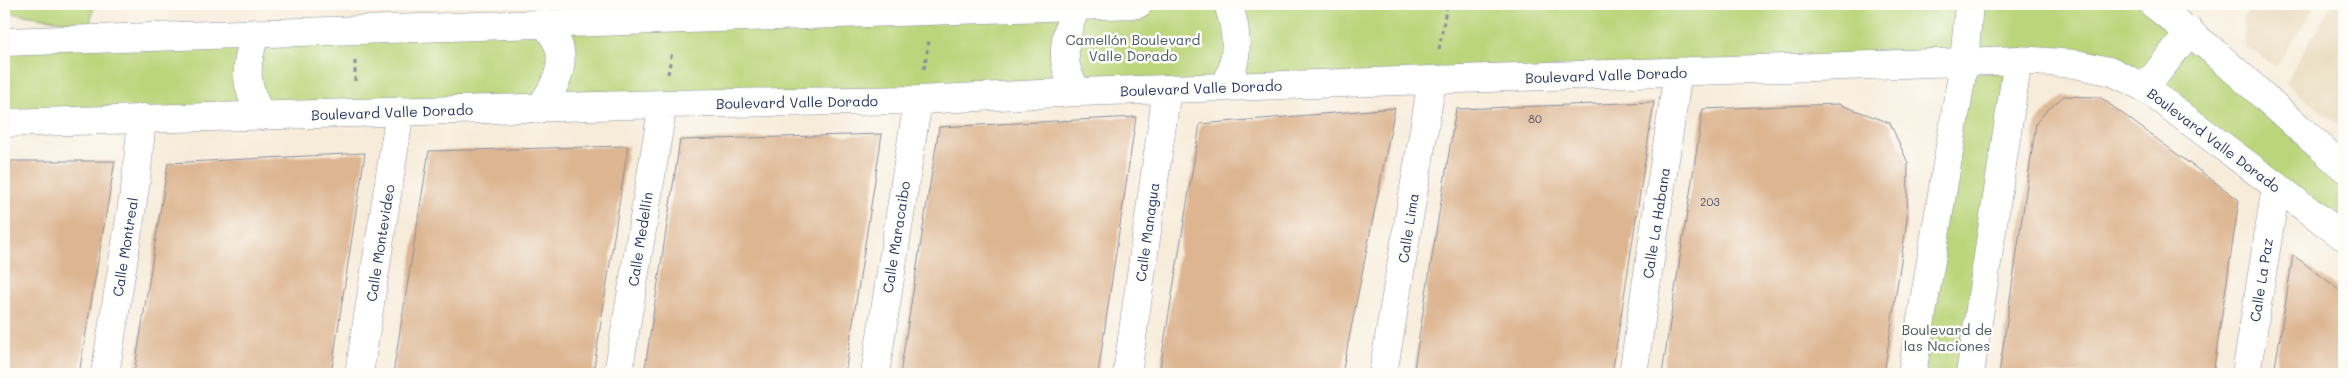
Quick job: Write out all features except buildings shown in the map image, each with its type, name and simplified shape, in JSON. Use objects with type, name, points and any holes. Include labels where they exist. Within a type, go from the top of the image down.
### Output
[{"type":"street","points":[[4,42],[546,23],[678,11],[1138,4]]},
{"type":"street","points":[[1224,87],[1235,61],[1237,41],[1234,20],[1228,4]]},
{"type":"street","points":[[1912,374],[1964,62],[1968,4]]},
{"type":"street","points":[[2153,4],[2190,31],[2344,168]]},
{"type":"street","points":[[1077,6],[1068,25],[1064,45],[1066,66],[1073,86],[1079,92]]},
{"type":"street","points":[[539,109],[557,81],[561,66],[560,50],[546,23]]},
{"type":"street","points":[[2145,88],[2190,31]]},
{"type":"street","points":[[256,34],[250,50],[247,70],[248,89],[262,116]]},
{"type":"street","points":[[1970,374],[2018,60]]},
{"type":"street","name":"Boulevard Valle Dorado","points":[[4,123],[663,104],[918,100],[1079,92],[2018,60],[2076,64],[2113,72],[2145,88],[2344,238]]},
{"type":"street","name":"Calle La Habana","points":[[1633,374],[1678,72]]},
{"type":"street","name":"Calle Lima","points":[[1383,374],[1432,81]]},
{"type":"street","name":"Calle Managua","points":[[1127,374],[1167,89]]},
{"type":"street","name":"Calle Maracaibo","points":[[875,374],[918,100]]},
{"type":"street","name":"Calle Medellín","points":[[618,374],[663,104]]},
{"type":"street","name":"Calle Montevideo","points":[[359,374],[400,111]]},
{"type":"street","name":"Calle Montreal","points":[[105,374],[136,181],[142,118]]},
{"type":"street","name":"Calle La Paz","points":[[2246,374],[2276,187]]},
{"type":"path","points":[[1432,81],[1447,4]]},
{"type":"path","points":[[918,100],[936,7]]},
{"type":"path","points":[[663,104],[678,11]]},
{"type":"path","points":[[354,30],[356,113]]},
{"type":"shaded area","points":[[2255,4],[2317,4],[2276,67],[2245,46],[2242,19]]},
{"type":"shaded area","points":[[2332,4],[2344,4],[2344,129],[2285,83]]},
{"type":"green space","points":[[4,4],[94,4],[90,25],[4,12]]},
{"type":"green space","points":[[324,4],[447,4],[323,10]]},
{"type":"green space","name":"Camellón Boulevard Valle Dorado","points":[[1138,4],[2139,4],[2189,35],[2344,172],[2344,233],[2106,66],[4,125],[4,42]]},
{"type":"green space","name":"Boulevard de las Naciones","points":[[2016,72],[1970,374],[1913,374],[1962,74]]}]
